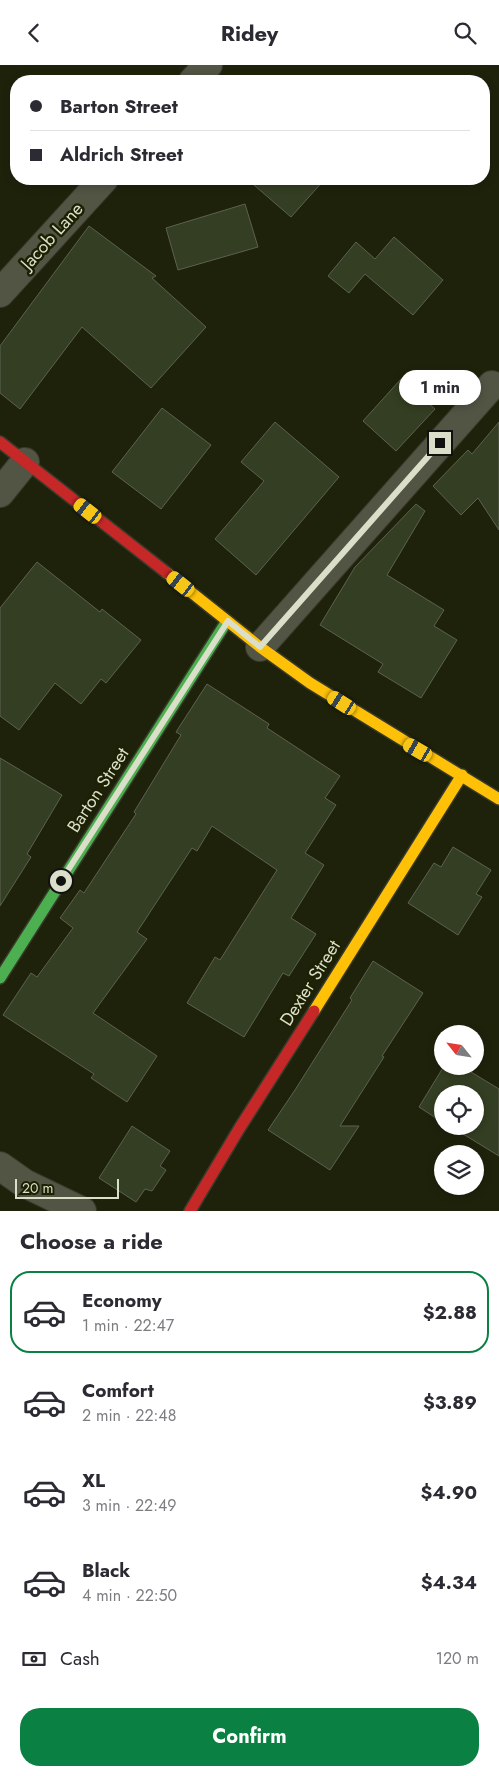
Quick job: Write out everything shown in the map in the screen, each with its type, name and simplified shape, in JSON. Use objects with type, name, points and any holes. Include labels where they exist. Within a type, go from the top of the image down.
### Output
[{"type":"street","points":[[199,75],[208,65]]},
{"type":"street","name":"Jacob Lane","points":[[0,293],[99,185]]},
{"type":"street","points":[[260,647],[492,385]]},
{"type":"street","points":[[0,442],[260,647],[310,683],[499,799]]},
{"type":"street","points":[[0,493],[25,462]]},
{"type":"street","name":"Barton Street","points":[[0,978],[228,621]]},
{"type":"street","name":"Dexter Street","points":[[190,1211],[239,1129],[462,775]]},
{"type":"street","points":[[0,1166],[24,1183],[82,1211]]},
{"type":"building","points":[[254,185],[320,185],[291,217]]},
{"type":"building","points":[[245,204],[258,247],[178,270],[166,228]]},
{"type":"building","points":[[89,226],[156,276],[152,278],[206,327],[151,388],[82,327],[20,409],[0,393],[0,346]]},
{"type":"building","points":[[394,237],[443,280],[413,315],[365,274],[349,293],[328,276],[356,242],[375,259]]},
{"type":"building","points":[[401,379],[435,409],[396,451],[363,421]]},
{"type":"building","points":[[162,408],[211,445],[161,509],[112,472]]},
{"type":"building","points":[[275,422],[339,477],[256,575],[215,539],[264,481],[241,462]]},
{"type":"building","points":[[499,422],[499,530],[478,498],[461,515],[433,486],[468,450],[472,454]]},
{"type":"building","points":[[416,504],[425,511],[387,575],[444,610],[434,626],[457,640],[421,698],[378,672],[383,664],[320,625],[355,567]]},
{"type":"building","points":[[37,562],[100,612],[102,609],[141,640],[106,683],[101,679],[81,704],[55,683],[19,730],[0,716],[0,608]]},
{"type":"building","points":[[207,684],[269,724],[267,728],[340,776],[325,798],[336,805],[305,853],[324,865],[291,918],[316,934],[289,976],[283,973],[244,1037],[187,1003],[215,957],[220,960],[277,870],[212,826],[197,851],[192,848],[137,932],[147,939],[93,1013],[157,1056],[127,1102],[91,1078],[94,1074],[3,1015],[31,973],[37,977],[73,928],[60,918],[80,890],[84,893],[136,814],[134,812],[181,735],[176,732]]},
{"type":"building","points":[[0,758],[62,795],[27,854],[31,857],[0,906]]},
{"type":"building","points":[[453,847],[491,870],[476,894],[482,897],[458,935],[408,903],[434,863],[441,867]]},
{"type":"building","points":[[373,961],[423,993],[340,1126],[359,1126],[330,1170],[268,1130],[352,1000],[350,998]]},
{"type":"building","points":[[439,1075],[476,1075],[499,1089],[499,1156],[484,1145],[465,1135],[484,1135],[484,1085],[434,1085],[434,1117],[419,1107]]},
{"type":"building","points":[[132,1126],[170,1151],[160,1166],[166,1170],[152,1191],[145,1189],[136,1202],[99,1178]]},
{"type":"traffic: fast","points":[[0,978],[227,621]]},
{"type":"traffic: slow","points":[[167,573],[260,647],[310,683],[499,799]]},
{"type":"traffic: slow","points":[[314,1011],[462,775]]},
{"type":"traffic: jam","points":[[0,442],[167,573]]},
{"type":"traffic: jam","points":[[190,1211],[239,1129],[314,1011]]},
{"type":"route","points":[[61,881],[228,621],[260,647],[440,443]]}]
